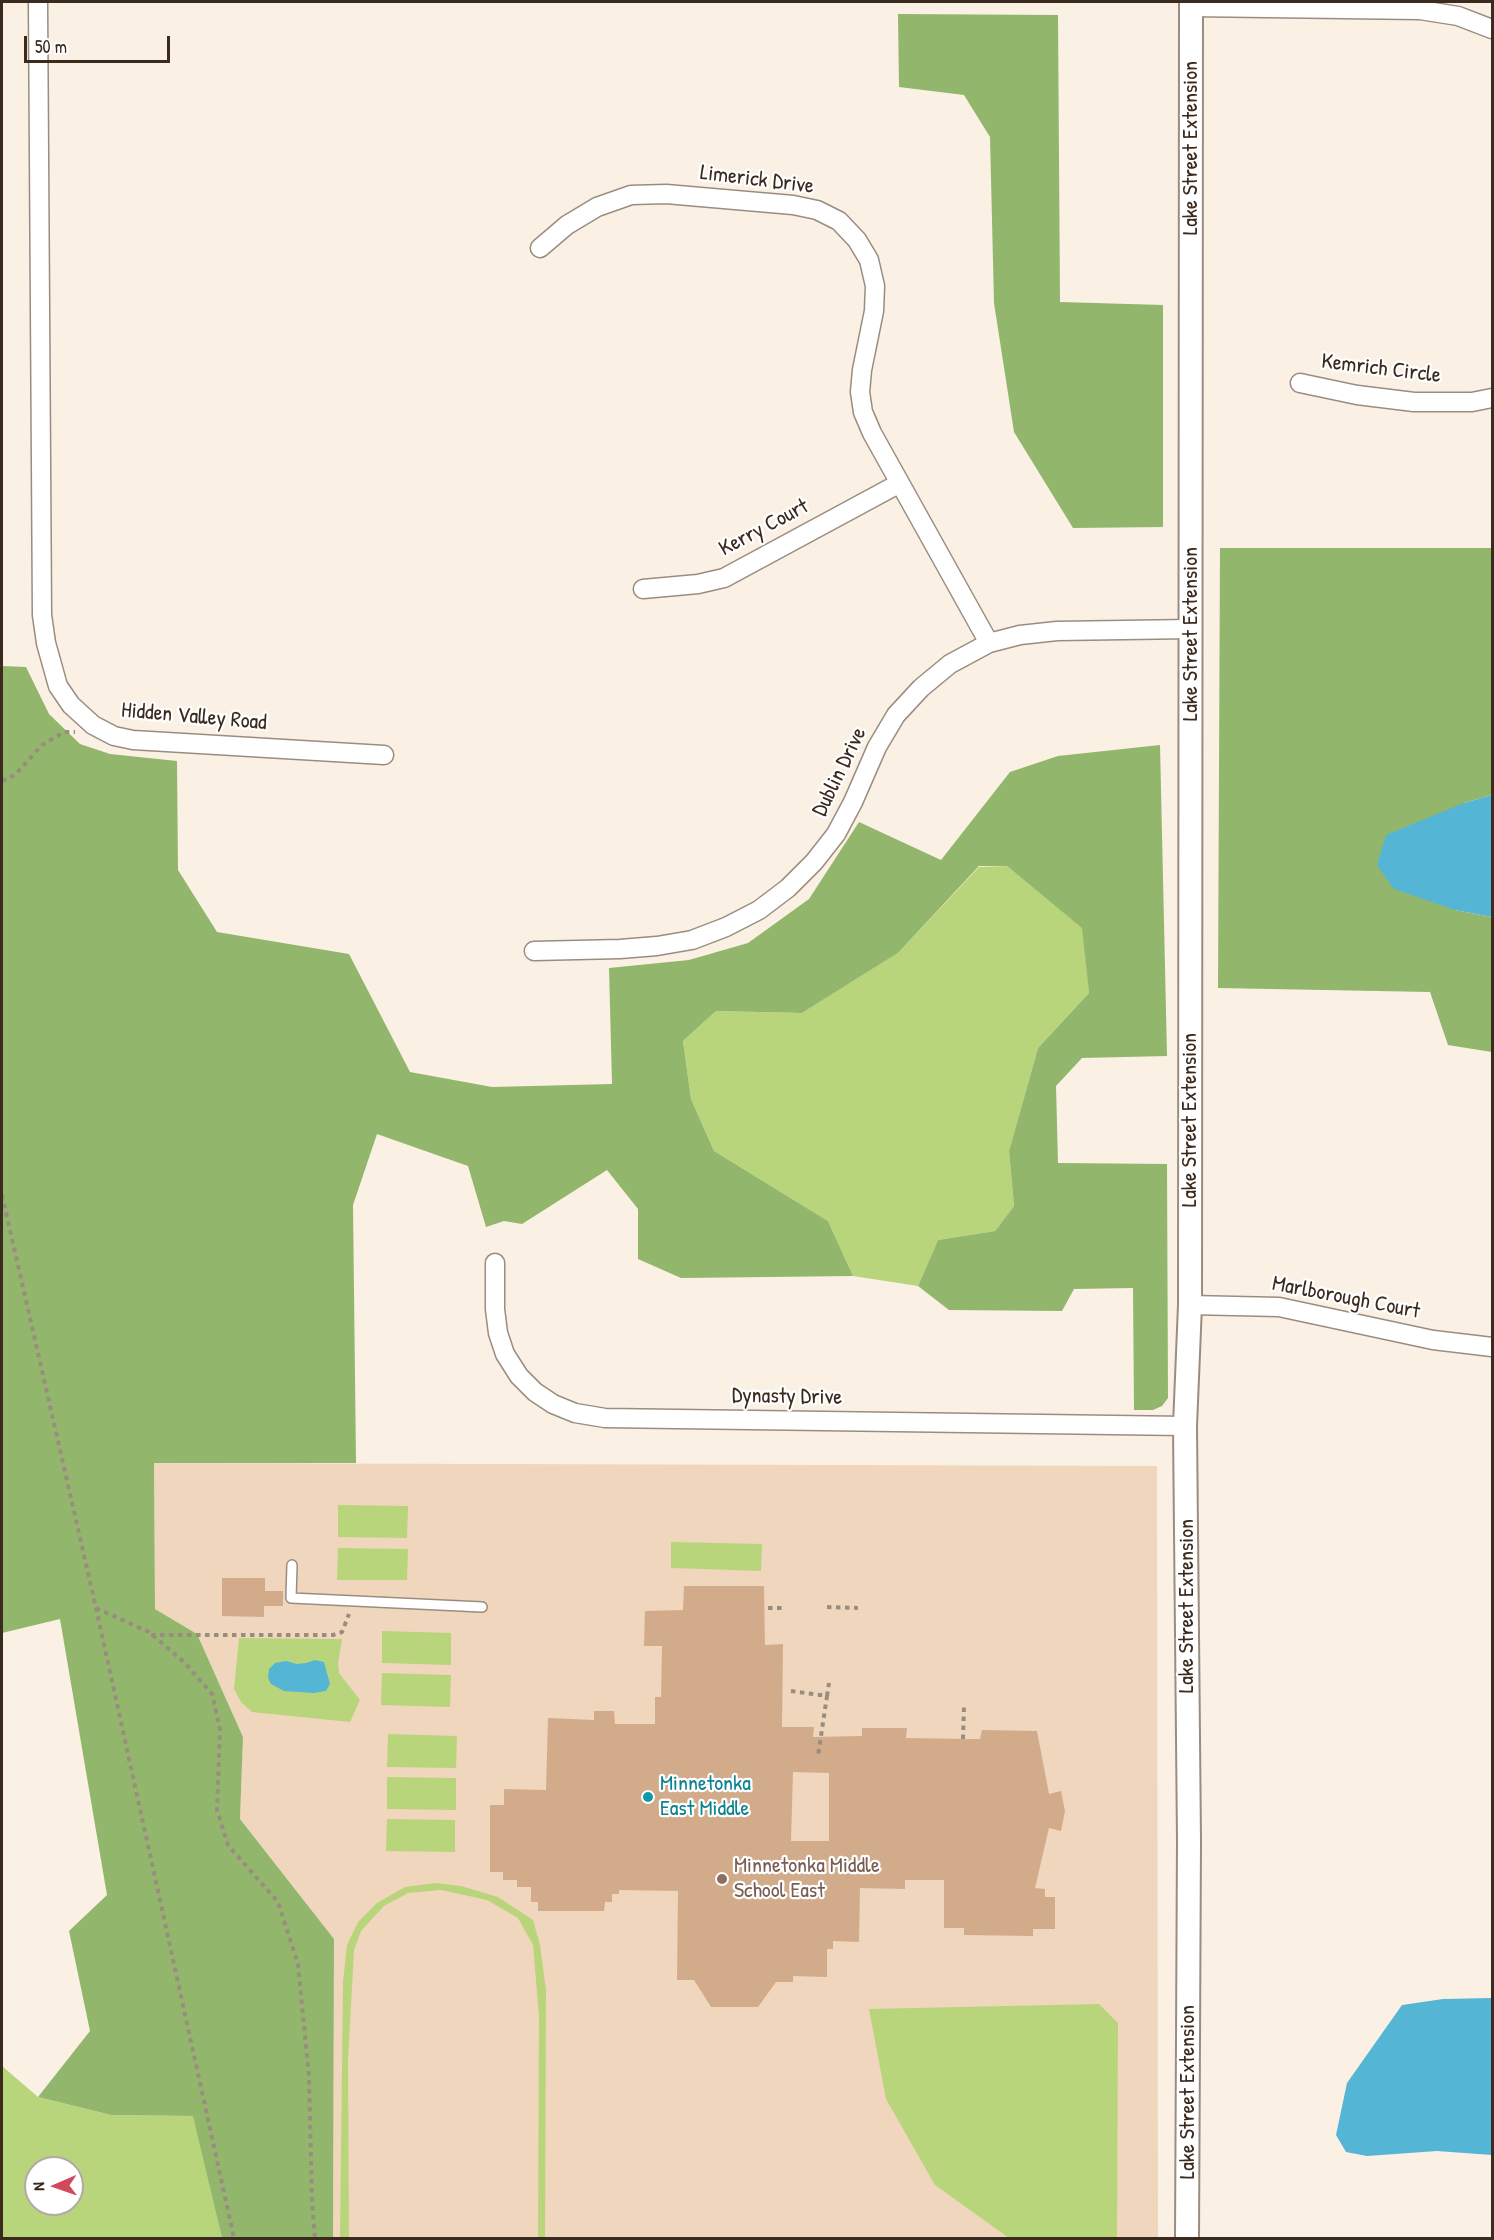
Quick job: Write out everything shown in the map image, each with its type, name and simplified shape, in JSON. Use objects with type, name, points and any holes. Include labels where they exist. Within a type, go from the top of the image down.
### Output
[{"type":"street","name":"Hidden Valley Road","points":[[38,2],[42,615],[46,643],[58,686],[71,705],[93,726],[114,736],[133,740],[384,755]]},
{"type":"street","points":[[1191,4],[1420,10],[1458,16],[1492,29]]},
{"type":"street","name":"Lake Street Extension","points":[[1187,2238],[1189,1830],[1185,1426],[1190,1305],[1191,4]]},
{"type":"street","name":"Limerick Drive","points":[[540,248],[567,225],[597,207],[631,195],[666,194],[793,205],[817,210],[839,221],[857,240],[869,260],[875,286],[874,311],[861,370],[860,392],[863,412],[989,643]]},
{"type":"street","name":"Kemrich Circle","points":[[1300,383],[1357,395],[1414,402],[1472,402],[1492,398]]},
{"type":"street","name":"Kerry Court","points":[[643,589],[698,584],[724,578],[900,483]]},
{"type":"street","name":"Dublin Drive","points":[[534,951],[620,950],[684,942],[726,927],[759,910],[788,888],[814,862],[836,834],[877,747],[896,715],[921,688],[950,664],[989,643],[1057,630],[1191,630]]},
{"type":"street","name":"Dynasty Drive","points":[[495,1263],[495,1310],[498,1333],[505,1354],[519,1376],[535,1392],[553,1404],[575,1413],[605,1418],[1185,1426]]},
{"type":"street","name":"Marlborough Court","points":[[1190,1305],[1279,1307],[1433,1340],[1492,1347]]},
{"type":"lane","points":[[292,1565],[291,1598],[482,1607]]},
{"type":"path","points":[[2,781],[15,775],[42,745],[64,732],[80,732],[93,726]]},
{"type":"path","points":[[2,1195],[96,1608],[234,2238]]},
{"type":"path","points":[[151,1635],[333,1635],[342,1632],[350,1609],[356,1600]]},
{"type":"path","points":[[827,1607],[858,1608]]},
{"type":"path","points":[[96,1608],[151,1635],[185,1663],[212,1694],[220,1729],[217,1810],[228,1845],[278,1902],[298,1964],[309,2076],[315,2238]]},
{"type":"path","points":[[768,1608],[786,1608]]},
{"type":"path","points":[[818,1756],[829,1683]]},
{"type":"path","points":[[791,1691],[827,1696]]},
{"type":"path","points":[[963,1739],[964,1706]]},
{"type":"shaded area","name":"Minnetonka Middle School East","points":[[154,1463],[1157,1466],[1158,2238],[333,2238],[334,1939],[240,1819],[243,1737],[197,1634],[155,1609]]},
{"type":"green space","points":[[898,14],[1058,15],[1060,302],[1163,305],[1163,527],[1073,528],[1014,432],[994,303],[990,137],[964,95],[899,87]]},
{"type":"green space","points":[[1220,548],[1492,548],[1492,795],[1464,803],[1455,910],[1492,917],[1492,1052],[1448,1045],[1430,992],[1218,988]]},
{"type":"green space","points":[[2,666],[26,667],[49,714],[80,744],[110,754],[177,761],[178,870],[217,932],[349,954],[410,1072],[492,1087],[612,1084],[609,968],[689,960],[748,943],[809,899],[859,822],[941,860],[1010,772],[1058,756],[1160,745],[1167,1056],[1082,1058],[1056,1086],[1058,1163],[1167,1164],[1168,1398],[1162,1406],[1153,1410],[1134,1410],[1133,1288],[1074,1289],[1062,1311],[949,1310],[918,1286],[938,1240],[995,1231],[1014,1206],[1009,1151],[1038,1048],[1089,993],[1082,928],[1007,866],[979,866],[898,953],[802,1013],[716,1011],[683,1041],[691,1099],[714,1151],[828,1221],[853,1276],[681,1278],[638,1259],[638,1209],[607,1170],[522,1224],[504,1221],[486,1227],[468,1166],[377,1134],[353,1205],[356,1463],[154,1463],[155,1609],[197,1634],[243,1737],[240,1819],[334,1939],[333,2238],[222,2238],[193,2116],[111,2115],[38,2097],[90,2031],[69,1931],[107,1895],[60,1619],[2,1633]]},
{"type":"green space","points":[[1007,866],[1083,928],[1089,993],[1038,1048],[1009,1151],[1014,1206],[995,1231],[938,1240],[918,1286],[853,1276],[828,1221],[714,1151],[691,1099],[683,1041],[716,1011],[802,1013],[898,953],[979,867]]},
{"type":"green space","points":[[338,1505],[408,1506],[407,1538],[338,1537]]},
{"type":"green space","points":[[671,1542],[762,1544],[761,1571],[671,1568]]},
{"type":"green space","points":[[338,1548],[408,1549],[407,1580],[337,1580]]},
{"type":"green space","points":[[382,1631],[451,1633],[451,1665],[382,1663]]},
{"type":"green space","points":[[239,1638],[342,1639],[338,1663],[339,1673],[360,1700],[350,1722],[252,1712],[241,1702],[234,1689]]},
{"type":"green space","points":[[382,1673],[451,1675],[450,1707],[381,1705]]},
{"type":"green space","points":[[388,1734],[457,1736],[456,1768],[387,1767]]},
{"type":"green space","points":[[387,1777],[456,1778],[456,1810],[387,1809]]},
{"type":"green space","points":[[387,1819],[455,1820],[455,1852],[386,1851]]},
{"type":"green space","points":[[435,1883],[461,1886],[498,1897],[533,1920],[540,1945],[546,1990],[545,2238],[538,2238],[539,2016],[533,1945],[518,1918],[487,1900],[441,1890],[408,1893],[384,1906],[361,1931],[354,1950],[348,2059],[349,2238],[340,2238],[343,1982],[347,1945],[358,1922],[377,1903],[405,1887]]},
{"type":"green space","points":[[1099,2004],[1118,2023],[1117,2238],[1009,2238],[935,2185],[886,2099],[869,2009]]},
{"type":"green space","points":[[2,2066],[38,2097],[111,2115],[194,2116],[222,2238],[2,2238]]},
{"type":"water","points":[[1492,795],[1492,917],[1455,910],[1394,889],[1377,865],[1386,835],[1464,803]]},
{"type":"water","points":[[315,1660],[324,1662],[330,1684],[326,1691],[314,1693],[284,1691],[271,1684],[268,1678],[269,1669],[275,1663],[286,1661],[297,1664]]},
{"type":"water","points":[[1492,1998],[1492,2155],[1437,2151],[1367,2156],[1346,2152],[1336,2135],[1347,2083],[1402,2005],[1443,1999]]},
{"type":"building","points":[[222,1578],[265,1578],[265,1591],[283,1591],[283,1606],[264,1606],[264,1617],[222,1616]]},
{"type":"building","name":"Minnetonka East Middle","points":[[684,1586],[764,1586],[765,1645],[783,1644],[782,1727],[814,1727],[813,1737],[862,1736],[862,1728],[907,1728],[906,1738],[980,1739],[982,1730],[1037,1731],[1049,1794],[1061,1791],[1065,1811],[1061,1831],[1049,1828],[1035,1888],[1045,1889],[1045,1897],[1055,1897],[1055,1929],[1033,1929],[1033,1936],[964,1935],[964,1928],[944,1928],[944,1880],[905,1880],[905,1889],[860,1888],[859,1942],[833,1941],[833,1949],[827,1949],[827,1977],[793,1976],[793,1982],[776,1982],[758,2007],[711,2007],[694,1980],[677,1980],[678,1891],[619,1890],[619,1894],[612,1894],[612,1902],[605,1902],[604,1911],[538,1911],[538,1902],[531,1902],[531,1887],[517,1887],[517,1880],[503,1880],[503,1872],[490,1872],[490,1805],[504,1805],[504,1789],[546,1790],[548,1718],[594,1720],[594,1711],[614,1711],[615,1724],[655,1724],[655,1697],[661,1697],[662,1646],[644,1646],[645,1611],[683,1610]],"holes":[[[793,1772],[829,1773],[829,1841],[791,1841]]]},
{"type":"place","name":"Minnetonka East Middle","points":[[648,1797]]},
{"type":"place","name":"Minnetonka Middle School East","points":[[722,1879]]}]
